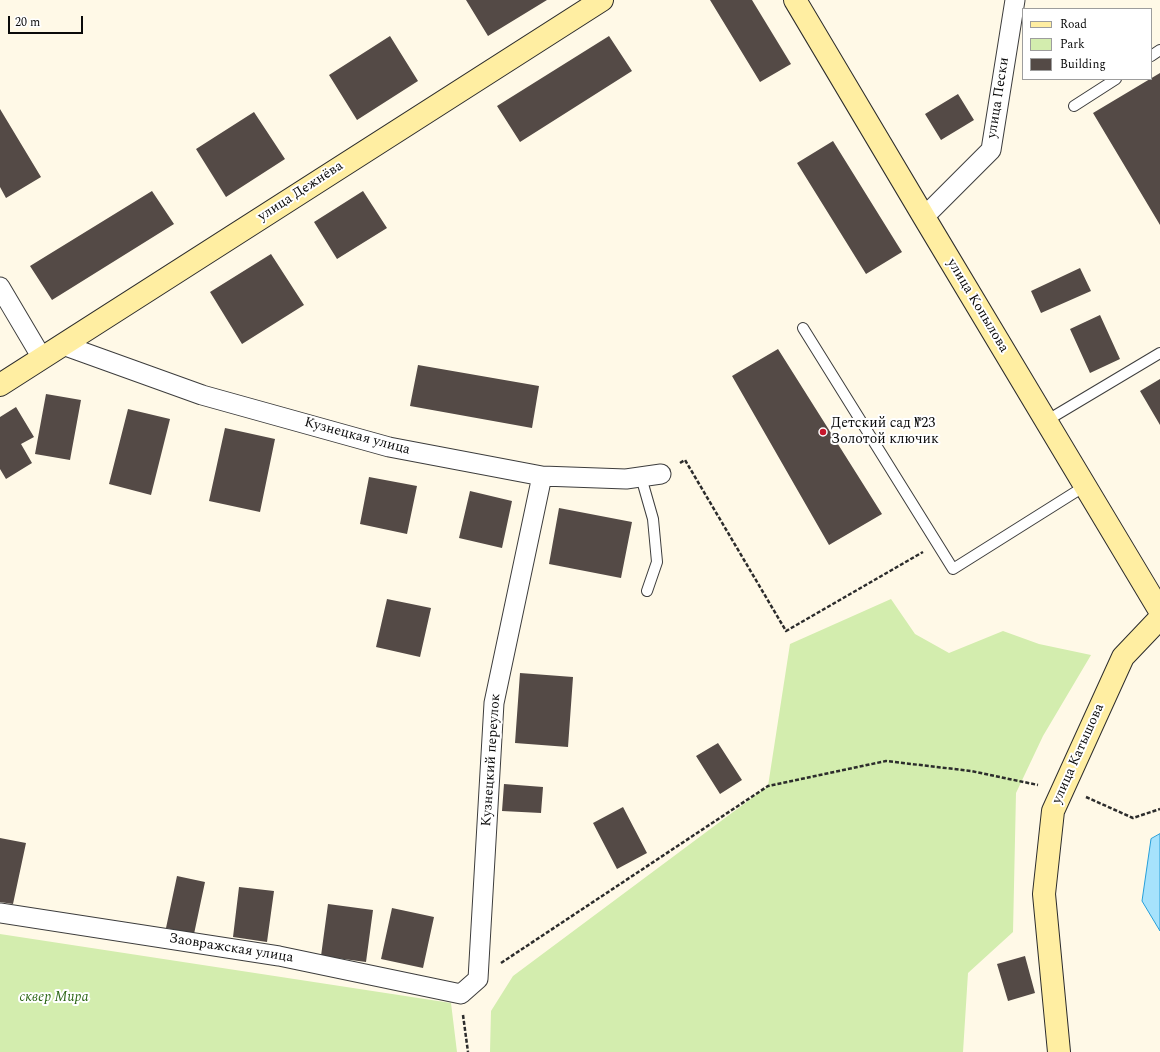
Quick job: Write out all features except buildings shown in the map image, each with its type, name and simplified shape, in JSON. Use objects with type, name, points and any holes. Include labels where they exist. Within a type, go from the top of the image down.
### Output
[{"type":"street","name":"улица Дежнёва","points":[[0,385],[602,0]]},
{"type":"street","name":"улица Копылова","points":[[795,0],[1160,611]]},
{"type":"street","name":"улица Пески","points":[[924,218],[991,150],[1015,0]]},
{"type":"street","points":[[0,287],[42,358]]},
{"type":"street","name":"Кузнецкая улица","points":[[63,345],[202,394],[389,447],[542,476],[626,479],[661,474]]},
{"type":"street","name":"Кузнецкий переулок","points":[[478,978],[494,703],[542,476]]},
{"type":"street","name":"улица Катышова","points":[[1059,1052],[1044,894],[1053,811],[1124,657],[1160,618]]},
{"type":"street","name":"Заовражская улица","points":[[0,913],[278,956],[461,994]]},
{"type":"street","points":[[461,994],[478,978]]},
{"type":"lane","points":[[1074,106],[1114,80]]},
{"type":"lane","points":[[804,328],[953,569],[1085,486]]},
{"type":"lane","points":[[1046,421],[1160,353]]},
{"type":"lane","points":[[641,477],[653,519],[657,562],[647,591]]},
{"type":"path","points":[[661,474],[685,460],[786,631],[937,543]]},
{"type":"path","points":[[478,978],[768,786],[886,761],[971,771],[1062,790],[1089,798],[1133,818],[1160,809]]},
{"type":"path","points":[[461,994],[468,1052]]},
{"type":"green space","points":[[891,599],[915,634],[949,653],[1003,631],[1039,644],[1091,655],[1043,736],[1016,793],[1013,932],[968,973],[963,1052],[490,1052],[491,1011],[513,976],[768,786],[790,644]]},
{"type":"green space","name":"сквер Мира","points":[[0,934],[451,1003],[457,1052],[0,1052]]},
{"type":"water","points":[[1160,834],[1160,931],[1142,901],[1151,839]]},
{"type":"place","name":"Детский сад №23 Золотой ключик","points":[[823,432]]}]
